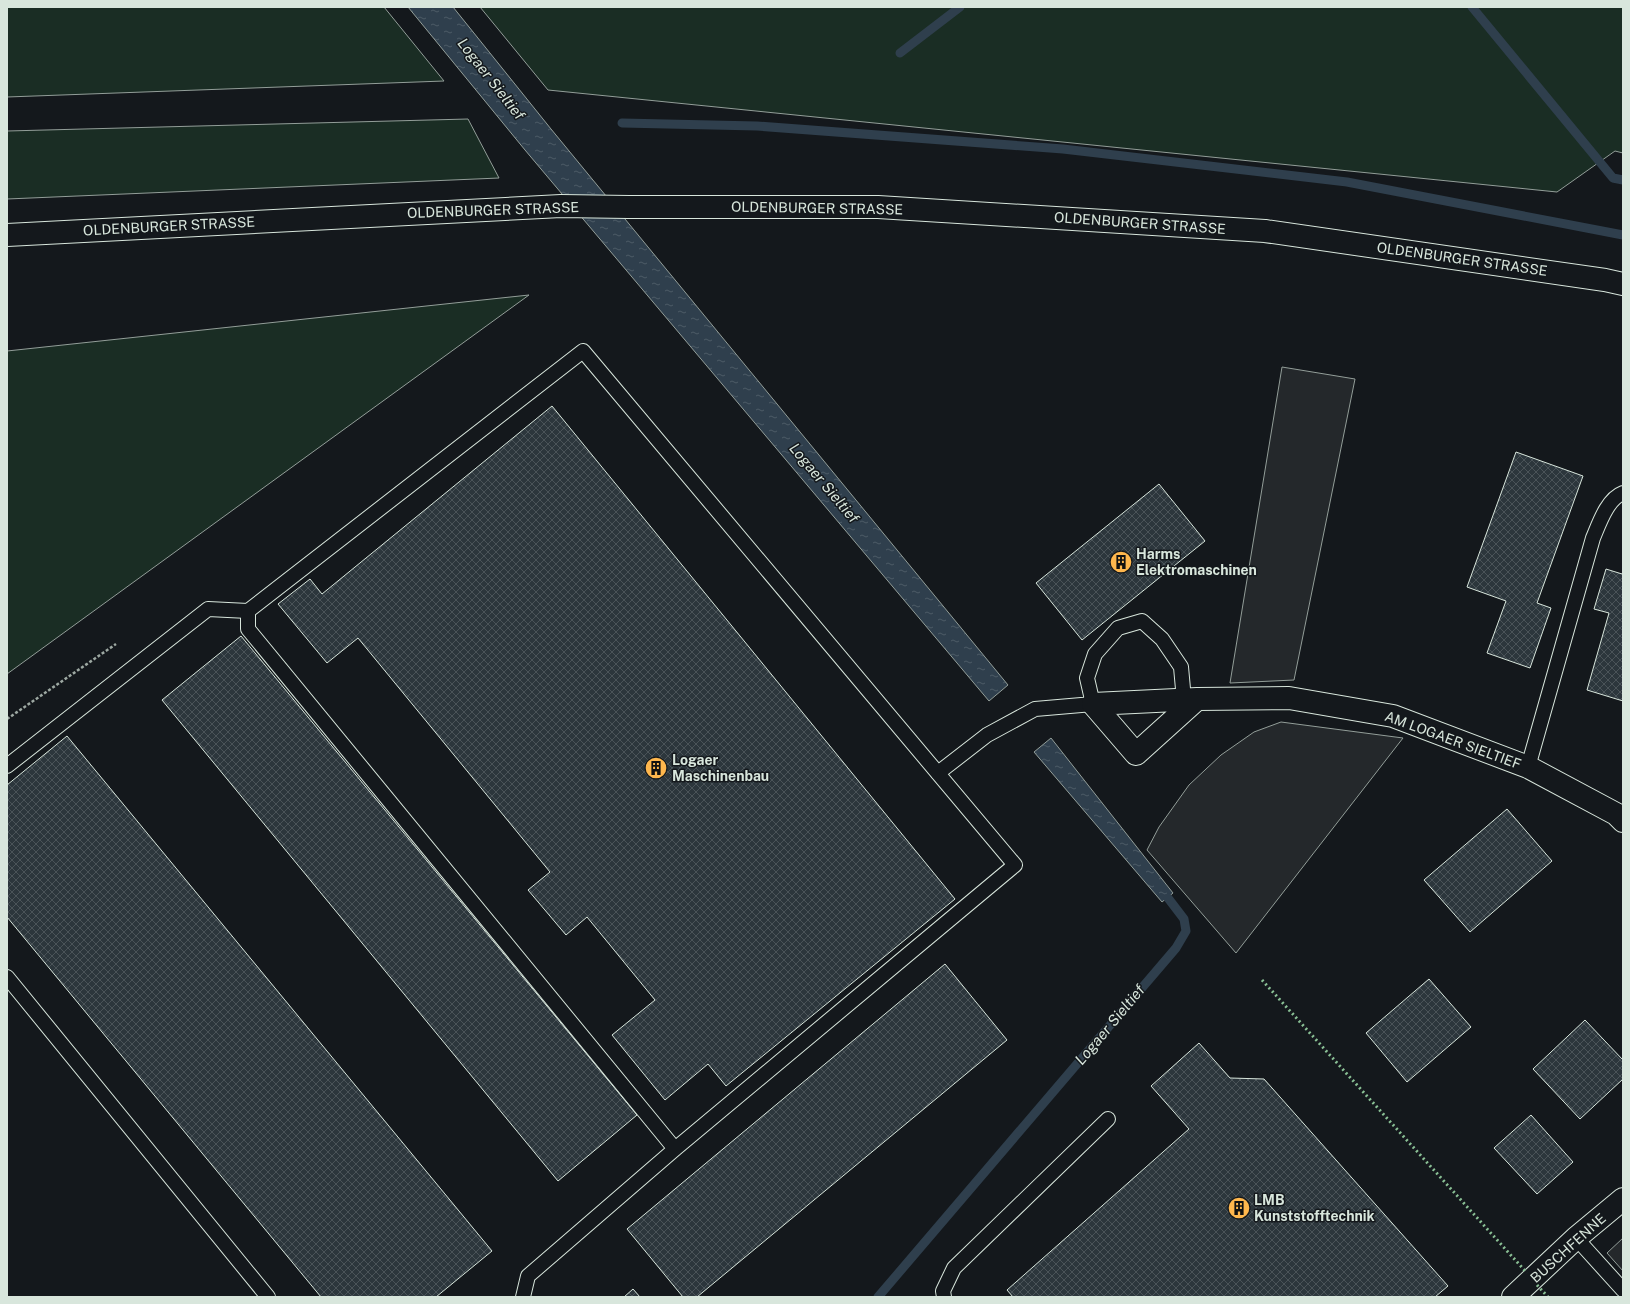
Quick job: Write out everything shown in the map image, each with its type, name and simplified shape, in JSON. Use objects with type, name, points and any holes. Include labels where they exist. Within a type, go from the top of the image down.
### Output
[{"type":"main road","name":"OLDENBURGER STRASSE","points":[[7,235],[561,206],[878,207],[1266,231],[1605,280],[1623,284]]},
{"type":"main road","name":"AM LOGAER SIELTIEF","points":[[1093,704],[1191,699],[1289,698],[1393,716],[1528,766],[1616,814],[1623,821]]},
{"type":"main road","points":[[1093,704],[1136,754],[1191,699]]},
{"type":"main road","name":"BUSCHFENNE","points":[[1513,1297],[1576,1238],[1623,1199]]},
{"type":"lane","points":[[7,766],[208,609],[248,610],[583,351],[1015,865],[675,1149],[528,1276],[523,1297]]},
{"type":"lane","points":[[1528,766],[1593,538],[1603,514],[1618,495],[1623,493]]},
{"type":"lane","points":[[248,610],[248,629],[675,1149]]},
{"type":"lane","points":[[938,773],[987,734],[1035,709],[1093,704],[1087,678],[1095,654],[1118,628],[1142,621],[1162,639],[1181,667],[1191,699]]},
{"type":"lane","points":[[7,977],[268,1297]]},
{"type":"lane","points":[[944,1297],[942,1291],[954,1268],[1108,1119]]},
{"type":"lane","points":[[1576,1238],[1623,1290]]},
{"type":"path","points":[[7,718],[116,644]]},
{"type":"green space","points":[[7,7],[384,7],[444,81],[7,97]]},
{"type":"green space","points":[[480,7],[1623,7],[1623,153],[1615,151],[1557,192],[548,90]]},
{"type":"green space","points":[[468,119],[499,178],[7,199],[7,131]]},
{"type":"green space","points":[[529,295],[7,674],[7,351]]},
{"type":"shaded area","points":[[1282,367],[1355,379],[1294,680],[1230,683]]},
{"type":"shaded area","points":[[1281,722],[1403,738],[1236,953],[1147,850],[1159,827],[1189,785],[1221,755],[1254,732]]},
{"type":"shaded area","points":[[1623,1238],[1623,1271],[1607,1253]]},
{"type":"water","points":[[408,7],[453,7],[551,129],[1008,685],[989,701],[525,150]]},
{"type":"water","points":[[1051,738],[1173,893],[1162,902],[1034,752]]},
{"type":"building","name":"Logaer Maschinenbau","points":[[552,406],[955,899],[726,1086],[708,1064],[665,1100],[612,1035],[655,1000],[587,917],[566,935],[528,890],[550,872],[358,638],[327,663],[278,604],[310,579],[322,594]]},
{"type":"building","points":[[1516,452],[1583,476],[1537,603],[1551,608],[1530,668],[1487,653],[1506,601],[1467,587]]},
{"type":"building","name":"Harms Elektromaschinen","points":[[1159,484],[1205,541],[1082,640],[1036,583]]},
{"type":"building","points":[[1606,569],[1622,574],[1623,572],[1623,701],[1587,690],[1609,613],[1594,609]]},
{"type":"building","points":[[241,636],[637,1115],[558,1181],[162,700]]},
{"type":"building","points":[[67,736],[492,1251],[436,1297],[321,1297],[7,917],[7,785]]},
{"type":"building","points":[[1507,809],[1552,861],[1470,932],[1424,880]]},
{"type":"building","points":[[945,964],[1007,1040],[697,1297],[683,1297],[627,1229]]},
{"type":"building","points":[[1429,979],[1471,1027],[1407,1082],[1366,1033]]},
{"type":"building","points":[[1585,1020],[1623,1060],[1623,1079],[1580,1119],[1533,1069]]},
{"type":"building","name":"LMB Kunststofftechnik","points":[[1199,1043],[1230,1078],[1264,1079],[1448,1286],[1435,1297],[1013,1297],[1007,1290],[1189,1129],[1151,1086]]},
{"type":"building","points":[[1531,1115],[1573,1162],[1537,1194],[1494,1148]]},
{"type":"building","points":[[633,1289],[640,1297],[624,1297]]},
{"type":"waterway","points":[[900,53],[960,7]]},
{"type":"waterway","points":[[1472,7],[1613,178],[1623,180]]},
{"type":"waterway","points":[[622,123],[757,126],[1063,149],[1347,182],[1623,235]]},
{"type":"waterway","name":"Logaer Sieltief","points":[[878,1297],[1176,948],[1186,931],[1184,919],[1168,898]]},
{"type":"hedge","points":[[1262,980],[1527,1273]]},
{"type":"hedge","points":[[1537,1285],[1548,1297]]},
{"type":"place","name":"Harms Elektromaschinen","points":[[1121,562]]},
{"type":"place","name":"Logaer Maschinenbau","points":[[656,768]]},
{"type":"place","name":"LMB Kunststofftechnik","points":[[1239,1208]]}]
